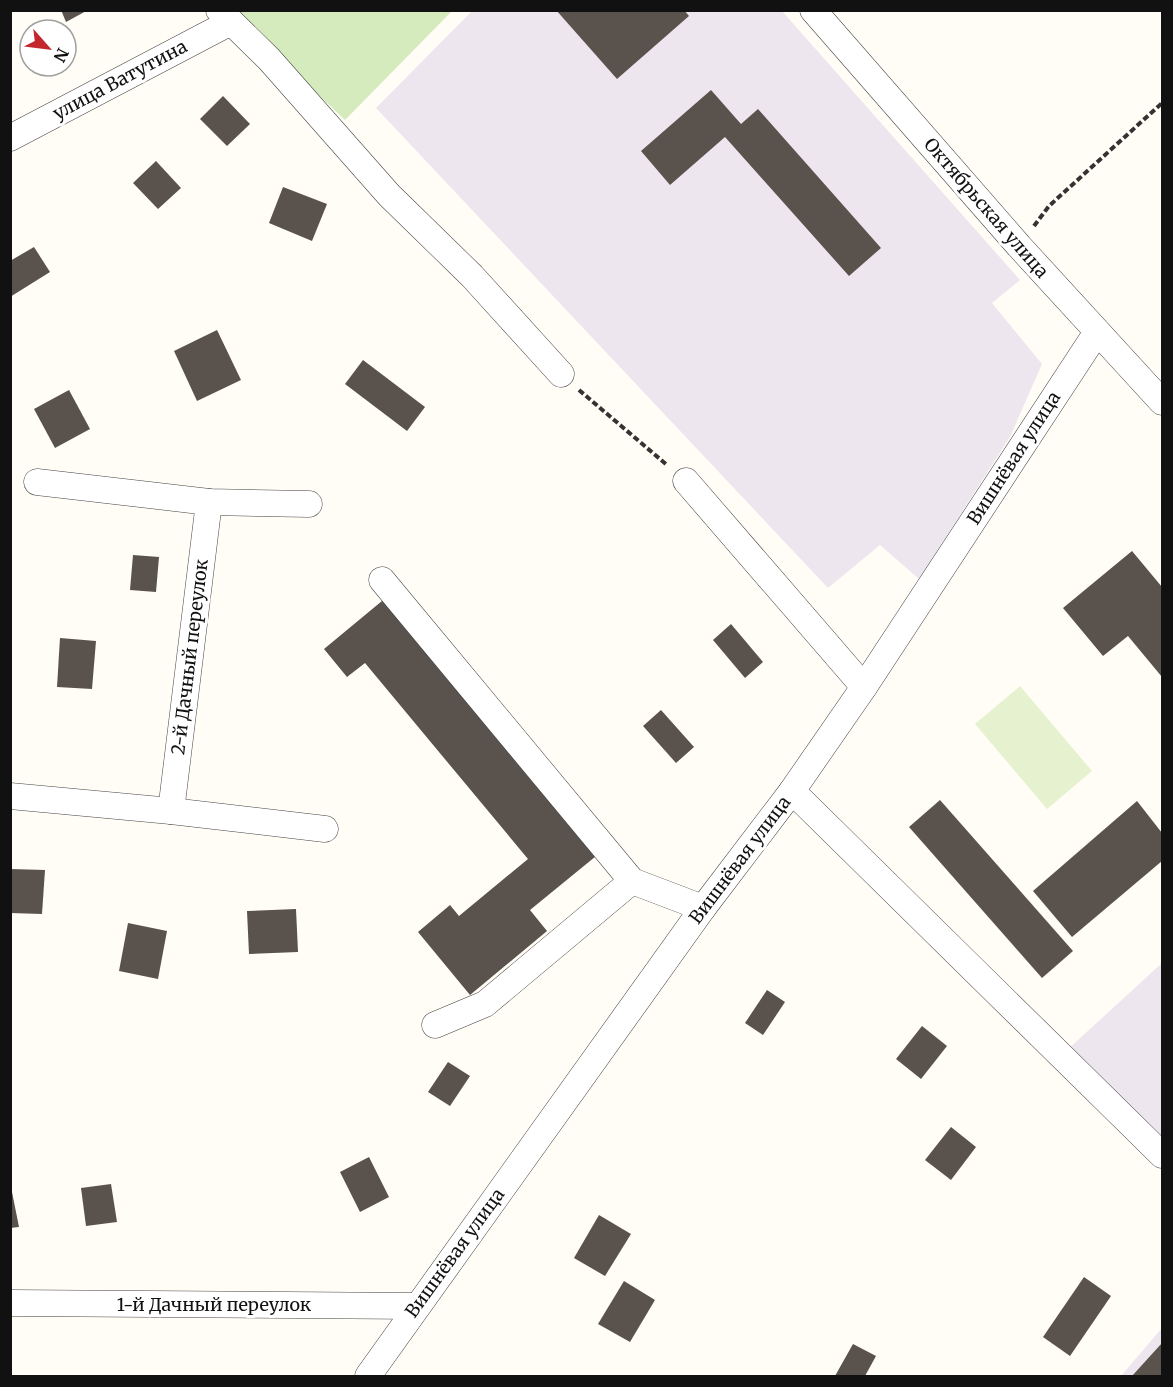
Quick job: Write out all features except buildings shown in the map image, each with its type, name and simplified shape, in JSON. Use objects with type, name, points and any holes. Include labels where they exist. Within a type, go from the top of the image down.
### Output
[{"type":"street","name":"Октябрьская улица","points":[[813,10],[1019,246],[1162,402]]},
{"type":"street","name":"улица Ватутина","points":[[10,138],[224,16]]},
{"type":"street","points":[[224,16],[269,59],[389,195],[472,276],[561,374]]},
{"type":"street","name":"Вишнёвая улица","points":[[368,1377],[703,908],[792,791],[864,687],[1097,332]]},
{"type":"street","points":[[686,481],[864,687]]},
{"type":"street","points":[[37,482],[209,502],[309,504]]},
{"type":"street","name":"2-й Дачный переулок","points":[[171,811],[209,502]]},
{"type":"street","points":[[382,580],[632,880],[703,908]]},
{"type":"street","points":[[792,791],[1162,1155]]},
{"type":"street","points":[[10,796],[171,811],[325,829]]},
{"type":"street","points":[[435,1025],[485,1004],[632,880]]},
{"type":"street","name":"1-й Дачный переулок","points":[[10,1303],[417,1306]]},
{"type":"path","points":[[1019,246],[1049,206],[1162,103]]},
{"type":"path","points":[[561,374],[686,481]]},
{"type":"shaded area","points":[[472,11],[782,11],[1020,280],[992,303],[1042,364],[1010,437],[919,579],[880,545],[828,588],[376,108]]},
{"type":"shaded area","points":[[1162,963],[1162,1146],[1066,1051]]},
{"type":"shaded area","points":[[1162,1328],[1162,1376],[1121,1376]]},
{"type":"green space","points":[[230,11],[452,11],[345,120]]},
{"type":"green space","points":[[1020,686],[1092,771],[1047,809],[975,724]]}]
